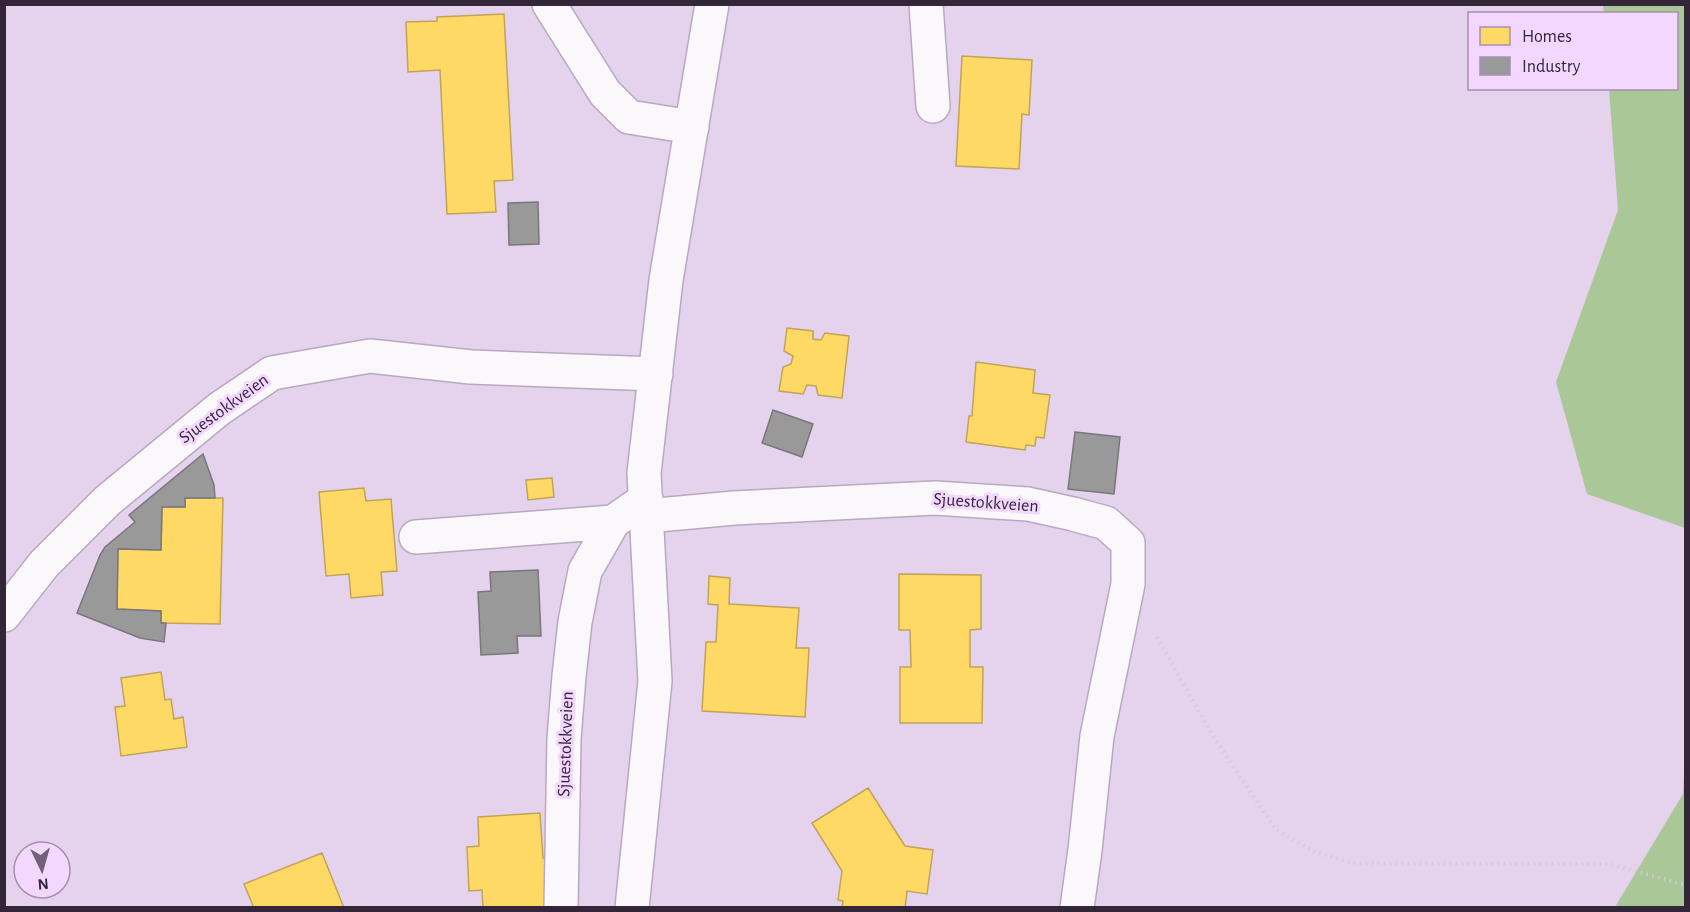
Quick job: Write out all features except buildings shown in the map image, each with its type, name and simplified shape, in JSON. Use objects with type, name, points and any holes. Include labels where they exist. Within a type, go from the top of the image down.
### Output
[{"type":"street","points":[[549,4],[605,93],[629,117],[692,127]]},
{"type":"street","points":[[632,908],[655,681],[645,473],[666,280],[712,4]]},
{"type":"street","points":[[926,4],[933,106]]},
{"type":"street","name":"Sjuestokkveien","points":[[4,615],[44,564],[107,501],[219,409],[272,373],[370,356],[471,367],[656,374]]},
{"type":"street","name":"Sjuestokkveien","points":[[561,908],[564,739],[575,622],[585,571],[613,522],[646,508],[734,508],[935,498],[1029,504],[1107,523],[1128,543],[1128,584],[1097,736],[1077,908]]},
{"type":"street","points":[[416,537],[613,522]]},
{"type":"path","points":[[1128,584],[1210,731],[1275,829],[1315,852],[1353,863],[1609,864],[1686,885]]},
{"type":"green space","points":[[1603,5],[1685,5],[1685,528],[1587,494],[1556,382],[1618,210],[1609,90],[1678,90],[1678,12],[1604,12]]},
{"type":"green space","points":[[1685,755],[1685,907],[1615,907],[1683,794]]}]
